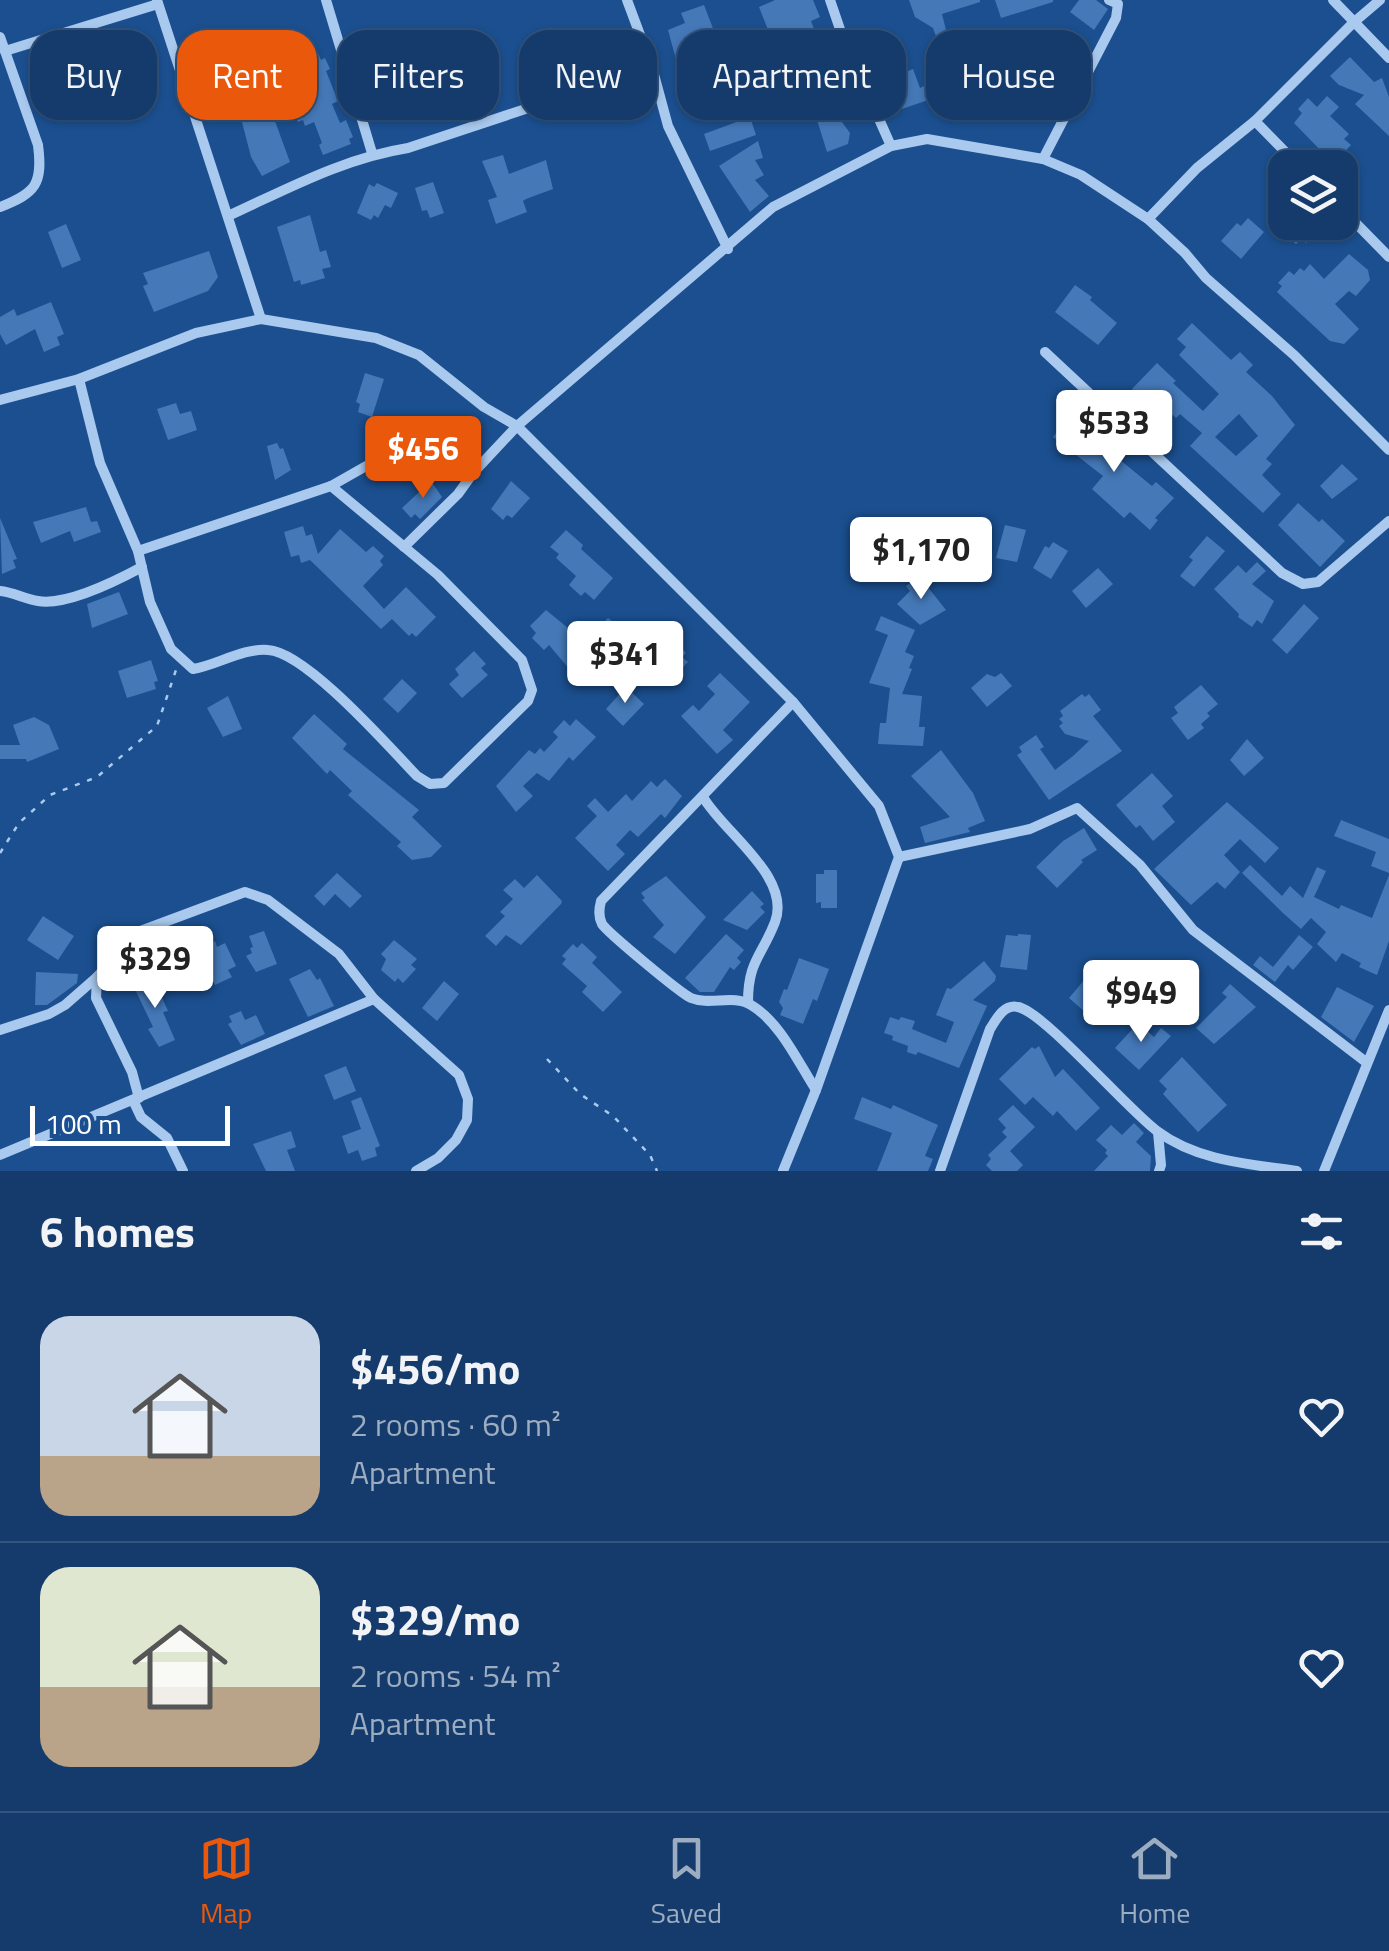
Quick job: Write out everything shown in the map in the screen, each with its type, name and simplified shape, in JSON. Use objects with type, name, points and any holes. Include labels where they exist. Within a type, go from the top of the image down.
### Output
[{"type":"street","points":[[326,0],[372,154]]},
{"type":"street","points":[[627,0],[638,30]]},
{"type":"street","points":[[830,0],[891,146]]},
{"type":"street","points":[[1043,158],[1072,109],[1116,18],[1118,4],[1109,0]]},
{"type":"street","points":[[1334,0],[1389,58]]},
{"type":"street","points":[[1148,220],[1197,168],[1255,121],[1380,0]]},
{"type":"street","points":[[5,51],[158,2],[262,318]]},
{"type":"street","points":[[0,36],[41,164],[40,181],[29,194],[0,208]]},
{"type":"street","points":[[657,85],[668,126],[728,248]]},
{"type":"street","points":[[228,216],[372,154],[408,148],[519,111]]},
{"type":"street","points":[[1255,121],[1283,150]]},
{"type":"street","points":[[404,547],[458,494],[517,426],[773,207],[891,146],[927,139],[1043,158],[1081,175],[1148,220],[1206,278],[1294,355],[1389,450]]},
{"type":"street","points":[[1358,225],[1389,257]]},
{"type":"street","points":[[0,400],[79,379],[196,333],[262,318],[376,338],[420,355],[484,407],[517,426],[793,702],[880,806],[899,857],[784,1171]]},
{"type":"street","points":[[1046,352],[1282,573],[1302,584],[1318,582],[1389,521]]},
{"type":"street","points":[[79,379],[100,462],[138,551],[150,602],[180,660],[193,669],[246,652],[278,651],[299,663],[346,704],[417,776],[430,784],[444,783],[528,701],[532,690],[522,660],[438,575],[331,486]]},
{"type":"street","points":[[138,551],[331,486],[382,457],[426,454],[473,474]]},
{"type":"street","points":[[0,590],[37,601],[58,602],[142,567]]},
{"type":"street","points":[[793,702],[601,901],[599,912],[614,939],[691,998],[748,1002],[774,1027],[816,1090]]},
{"type":"street","points":[[704,797],[760,866],[778,897],[776,920],[748,975],[748,1002]]},
{"type":"street","points":[[899,857],[1030,830],[1077,808],[1140,865],[1193,930],[1366,1062]]},
{"type":"street","points":[[0,1030],[49,1014],[76,996],[136,933],[245,892],[268,900],[339,954],[374,999],[459,1075],[468,1100],[467,1120],[456,1140],[438,1158],[416,1171]]},
{"type":"street","points":[[97,977],[96,998],[132,1072],[140,1117],[167,1138],[183,1171]]},
{"type":"street","points":[[0,1155],[374,999]]},
{"type":"street","points":[[940,1171],[990,1029],[1000,1013],[1010,1007],[1022,1007],[1044,1024],[1158,1132],[1214,1159],[1297,1171]]},
{"type":"street","points":[[1324,1171],[1389,1010]]},
{"type":"street","points":[[1158,1132],[1159,1171]]},
{"type":"path","points":[[0,853],[30,812],[60,790],[72,789],[97,777],[157,726],[180,660]]},
{"type":"path","points":[[547,1060],[580,1094],[613,1116],[650,1155],[657,1171]]},
{"type":"building","points":[[775,0],[813,0],[820,17],[811,21],[814,30],[768,30],[759,7]]},
{"type":"building","points":[[909,0],[980,0],[942,14],[946,30],[934,30],[915,17]]},
{"type":"building","points":[[995,0],[1053,0],[1053,2],[1001,18]]},
{"type":"building","points":[[1079,0],[1096,0],[1108,9],[1094,30],[1070,12]]},
{"type":"building","points":[[704,5],[714,30],[677,30],[677,63],[668,30],[685,23],[681,13]]},
{"type":"building","points":[[317,51],[330,69],[326,71],[337,98],[332,104],[337,120],[346,120],[353,137],[349,139],[351,144],[323,155],[314,122],[305,126],[303,120],[317,120]]},
{"type":"building","points":[[1350,57],[1374,82],[1382,78],[1389,97],[1389,136],[1355,104],[1364,95],[1339,85],[1330,76]]},
{"type":"building","points":[[906,66],[908,71],[913,69],[920,88],[926,85],[926,101],[906,108]]},
{"type":"building","points":[[1327,96],[1339,107],[1330,116],[1349,134],[1344,139],[1351,145],[1346,150],[1320,150],[1294,123],[1302,113],[1298,109],[1308,98],[1317,107]]},
{"type":"building","points":[[275,120],[290,162],[262,176],[251,157],[242,122]]},
{"type":"building","points":[[751,120],[756,135],[710,151],[704,134]]},
{"type":"building","points":[[817,120],[840,120],[850,133],[848,144],[827,152]]},
{"type":"building","points":[[758,141],[763,158],[755,160],[764,175],[755,180],[769,196],[750,212],[719,166]]},
{"type":"building","points":[[503,155],[509,174],[546,160],[553,189],[523,201],[527,212],[496,224],[488,200],[497,197],[482,161]]},
{"type":"building","points":[[433,182],[444,213],[430,218],[427,210],[422,211],[415,188]]},
{"type":"building","points":[[377,183],[398,193],[391,208],[385,205],[378,218],[374,215],[371,220],[357,213],[369,184],[374,187]]},
{"type":"building","points":[[310,215],[320,252],[326,250],[331,267],[322,269],[325,278],[301,285],[300,280],[294,282],[277,227]]},
{"type":"building","points":[[1248,218],[1264,232],[1241,259],[1221,241],[1237,223],[1241,226]]},
{"type":"building","points":[[66,224],[81,260],[62,268],[48,232]]},
{"type":"building","points":[[209,251],[218,277],[208,291],[154,312],[143,286],[148,284],[143,273]]},
{"type":"building","points":[[1349,254],[1368,270],[1370,280],[1356,296],[1349,291],[1335,304],[1359,329],[1344,344],[1330,341],[1277,292],[1282,286],[1278,283],[1289,271],[1294,275],[1310,264],[1324,279]]},
{"type":"building","points":[[1075,285],[1117,323],[1098,345],[1055,312]]},
{"type":"building","points":[[51,302],[64,334],[57,337],[60,345],[44,352],[35,329],[6,345],[0,334],[0,317],[14,309],[17,316]]},
{"type":"building","points":[[1192,323],[1231,360],[1240,352],[1253,365],[1246,372],[1295,425],[1266,459],[1272,464],[1262,475],[1281,494],[1263,513],[1190,446],[1202,433],[1180,414],[1176,418],[1157,400],[1151,406],[1132,389],[1157,363],[1203,411],[1219,394],[1179,355],[1186,347],[1177,339]],"holes":[[[1239,414],[1258,436],[1236,456],[1215,437]]]},
{"type":"building","points":[[365,373],[384,379],[372,417],[358,412],[360,404],[356,402]]},
{"type":"building","points":[[176,403],[180,414],[191,411],[197,430],[168,440],[157,409]]},
{"type":"building","points":[[1071,413],[1078,413],[1093,426],[1087,433],[1152,486],[1156,482],[1174,498],[1155,518],[1158,520],[1150,530],[1130,512],[1124,518],[1092,489],[1103,476],[1053,437]]},
{"type":"building","points":[[277,443],[283,448],[291,470],[275,480],[267,446]]},
{"type":"building","points":[[1342,464],[1358,479],[1332,499],[1320,486]]},
{"type":"building","points":[[431,481],[442,497],[420,519],[415,514],[411,518],[402,508]]},
{"type":"building","points":[[511,481],[530,498],[512,518],[507,515],[503,520],[491,509]]},
{"type":"building","points":[[1298,503],[1345,541],[1320,567],[1278,525]]},
{"type":"building","points":[[86,507],[91,522],[97,521],[101,532],[74,542],[70,531],[41,543],[33,522]]},
{"type":"building","points":[[0,518],[17,559],[13,560],[16,568],[2,574]]},
{"type":"building","points":[[1005,525],[1026,530],[1017,562],[996,558]]},
{"type":"building","points":[[303,526],[306,536],[312,534],[318,554],[340,529],[366,552],[373,546],[384,556],[380,561],[383,565],[363,586],[384,609],[406,587],[436,617],[416,637],[412,633],[409,636],[392,619],[381,629],[310,560],[301,563],[299,555],[291,557],[284,532]]},
{"type":"building","points":[[566,530],[613,578],[594,600],[585,592],[581,596],[569,585],[576,576],[550,547]]},
{"type":"building","points":[[1207,536],[1225,551],[1194,587],[1180,576],[1193,560],[1189,557]]},
{"type":"building","points":[[1053,542],[1068,551],[1051,579],[1033,568],[1045,546],[1049,548]]},
{"type":"building","points":[[1257,562],[1266,571],[1252,584],[1274,601],[1262,624],[1257,620],[1252,627],[1214,589],[1238,565],[1246,573]]},
{"type":"building","points":[[1098,568],[1113,584],[1086,608],[1072,591]]},
{"type":"building","points":[[919,576],[946,610],[920,625],[897,604],[910,591],[906,586]]},
{"type":"building","points":[[119,592],[128,614],[92,628],[87,604]]},
{"type":"building","points":[[1304,604],[1319,618],[1287,654],[1272,640]]},
{"type":"building","points":[[546,610],[585,642],[608,618],[624,630],[576,677],[549,645],[544,650],[532,638],[536,633],[530,626]]},
{"type":"building","points":[[881,616],[915,630],[905,652],[914,656],[902,694],[922,696],[919,727],[925,727],[923,746],[878,744],[880,723],[886,723],[890,688],[869,683],[888,635],[875,630]]},
{"type":"building","points":[[669,643],[674,648],[678,644],[688,662],[672,678],[657,663]]},
{"type":"building","points":[[474,651],[486,664],[481,668],[488,675],[462,698],[449,684],[459,675],[455,669]]},
{"type":"building","points":[[151,660],[158,681],[154,682],[156,689],[127,698],[118,671]]},
{"type":"building","points":[[720,673],[750,702],[723,730],[733,740],[717,754],[681,716],[693,705],[699,711],[715,694],[707,686]]},
{"type":"building","points":[[1001,673],[1012,686],[987,707],[971,688],[987,674],[995,677]]},
{"type":"building","points":[[402,679],[417,693],[398,713],[383,699]]},
{"type":"building","points":[[1201,685],[1218,704],[1207,713],[1210,716],[1201,724],[1204,728],[1188,740],[1171,718],[1178,713],[1174,707]]},
{"type":"building","points":[[626,687],[644,704],[623,726],[606,709]]},
{"type":"building","points":[[1082,694],[1089,694],[1101,710],[1093,716],[1122,751],[1049,800],[1017,755],[1022,752],[1019,747],[1036,735],[1044,747],[1040,749],[1055,770],[1073,756],[1089,741],[1065,734],[1059,726],[1063,723],[1060,711]]},
{"type":"building","points":[[228,696],[242,729],[223,737],[207,708]]},
{"type":"building","points":[[314,714],[347,744],[343,749],[419,810],[412,817],[442,846],[431,857],[412,860],[397,846],[401,842],[348,795],[352,791],[330,770],[327,774],[292,738]]},
{"type":"building","points":[[34,717],[49,725],[59,749],[27,762],[0,759],[0,745],[20,745],[13,725]]},
{"type":"building","points":[[576,719],[596,737],[573,761],[569,757],[549,781],[537,773],[523,786],[533,796],[516,812],[496,786],[529,750],[535,754],[540,748],[544,752],[558,737],[553,732],[564,720],[570,726]]},
{"type":"building","points":[[1247,739],[1264,758],[1244,776],[1230,760]]},
{"type":"building","points":[[941,750],[973,793],[985,821],[968,828],[970,832],[925,843],[920,827],[950,817],[911,776]]},
{"type":"building","points":[[1152,773],[1173,796],[1162,806],[1175,822],[1153,841],[1116,805]]},
{"type":"building","points":[[665,779],[682,796],[665,818],[661,814],[638,837],[630,830],[616,845],[625,854],[608,871],[575,838],[597,816],[587,806],[595,798],[608,812],[626,794],[632,801],[651,781],[657,787]]},
{"type":"building","points":[[1227,802],[1279,848],[1265,863],[1240,839],[1224,855],[1240,872],[1225,889],[1217,882],[1191,905],[1154,869]]},
{"type":"building","points":[[1341,820],[1389,839],[1389,873],[1371,866],[1376,852],[1334,836]]},
{"type":"building","points":[[1084,828],[1097,850],[1081,860],[1057,888],[1036,867],[1063,841]]},
{"type":"building","points":[[1250,865],[1282,896],[1290,886],[1303,898],[1317,867],[1326,871],[1314,897],[1372,918],[1389,875],[1389,941],[1377,975],[1342,953],[1336,962],[1317,944],[1326,932],[1311,918],[1301,929],[1242,873]]},
{"type":"building","points":[[824,870],[837,870],[837,908],[821,908],[821,902],[816,903],[816,874],[824,874]]},
{"type":"building","points":[[337,873],[362,896],[350,908],[335,894],[324,906],[314,896]]},
{"type":"building","points":[[537,875],[561,904],[521,945],[506,935],[496,946],[485,936],[505,916],[500,912],[513,899],[503,890],[515,879],[524,888]]},
{"type":"building","points":[[666,876],[706,917],[675,954],[653,937],[664,925],[642,900],[645,898],[641,893]]},
{"type":"building","points":[[752,891],[764,904],[760,907],[765,912],[747,930],[723,920]]},
{"type":"building","points":[[43,916],[74,936],[58,960],[27,940]]},
{"type":"building","points":[[264,931],[277,964],[256,972],[246,956],[253,947],[249,936]]},
{"type":"building","points":[[726,934],[744,950],[737,958],[741,962],[734,970],[730,967],[714,992],[700,992],[685,978]]},
{"type":"building","points":[[1006,935],[1031,935],[1027,970],[1000,967]]},
{"type":"building","points":[[1299,935],[1313,947],[1293,970],[1288,965],[1275,982],[1253,965],[1260,956],[1273,967]]},
{"type":"building","points":[[394,940],[417,959],[411,965],[416,969],[403,983],[398,978],[395,982],[381,970],[386,959],[381,954]]},
{"type":"building","points":[[215,941],[217,947],[225,943],[236,966],[228,970],[232,977],[215,985],[203,962],[165,979],[157,962],[168,957],[166,953],[183,946],[187,955]]},
{"type":"building","points":[[582,943],[597,957],[592,963],[622,992],[603,1012],[582,992],[587,986],[562,964],[566,959],[562,956],[573,944],[577,948]]},
{"type":"building","points":[[799,958],[829,969],[803,1024],[780,1015],[783,1008],[779,1002]]},
{"type":"building","points":[[984,961],[996,976],[995,981],[973,1000],[987,1006],[959,1068],[918,1052],[907,1052],[908,1046],[884,1033],[890,1017],[901,1017],[915,1021],[912,1029],[946,1043],[954,1022],[936,1015],[947,988],[951,989]]},
{"type":"building","points":[[310,969],[317,980],[320,978],[334,1006],[308,1017],[289,979]]},
{"type":"building","points":[[36,972],[78,974],[77,983],[47,1005],[35,1005]]},
{"type":"building","points":[[1090,973],[1106,987],[1085,1012],[1069,998]]},
{"type":"building","points":[[152,976],[168,1011],[163,1012],[175,1040],[159,1047],[148,1029],[153,1027],[133,985]]},
{"type":"building","points":[[444,981],[459,994],[437,1021],[422,1008]]},
{"type":"building","points":[[1230,984],[1256,1007],[1214,1044],[1196,1028],[1227,997],[1222,993]]},
{"type":"building","points":[[1337,987],[1374,1006],[1354,1042],[1321,1017]]},
{"type":"building","points":[[241,1011],[245,1020],[256,1015],[265,1034],[241,1045],[228,1024],[232,1022],[229,1016]]},
{"type":"building","points":[[1138,1023],[1154,1037],[1161,1028],[1171,1036],[1139,1070],[1115,1048]]},
{"type":"building","points":[[1039,1046],[1055,1077],[1063,1069],[1100,1108],[1076,1131],[1057,1111],[1053,1116],[1033,1097],[1025,1105],[999,1079],[1032,1047]]},
{"type":"building","points":[[1182,1057],[1227,1105],[1198,1132],[1163,1094],[1167,1089],[1159,1081]]},
{"type":"building","points":[[346,1066],[356,1091],[334,1100],[324,1075]]},
{"type":"building","points":[[361,1097],[380,1146],[375,1148],[377,1156],[362,1161],[358,1150],[348,1154],[342,1136],[361,1129],[351,1101]]},
{"type":"building","points":[[862,1097],[891,1109],[893,1105],[938,1125],[925,1156],[933,1159],[928,1171],[877,1171],[892,1133],[854,1119]]},
{"type":"building","points":[[1013,1105],[1035,1127],[1010,1151],[1023,1165],[1017,1171],[992,1171],[986,1165],[991,1159],[988,1155],[1007,1137],[1002,1132],[1006,1128],[998,1119]]},
{"type":"building","points":[[1134,1123],[1144,1133],[1136,1142],[1151,1156],[1150,1171],[1094,1171],[1108,1156],[1096,1140],[1111,1125],[1122,1135]]},
{"type":"building","points":[[291,1131],[296,1147],[287,1150],[295,1171],[266,1171],[253,1144]]}]
